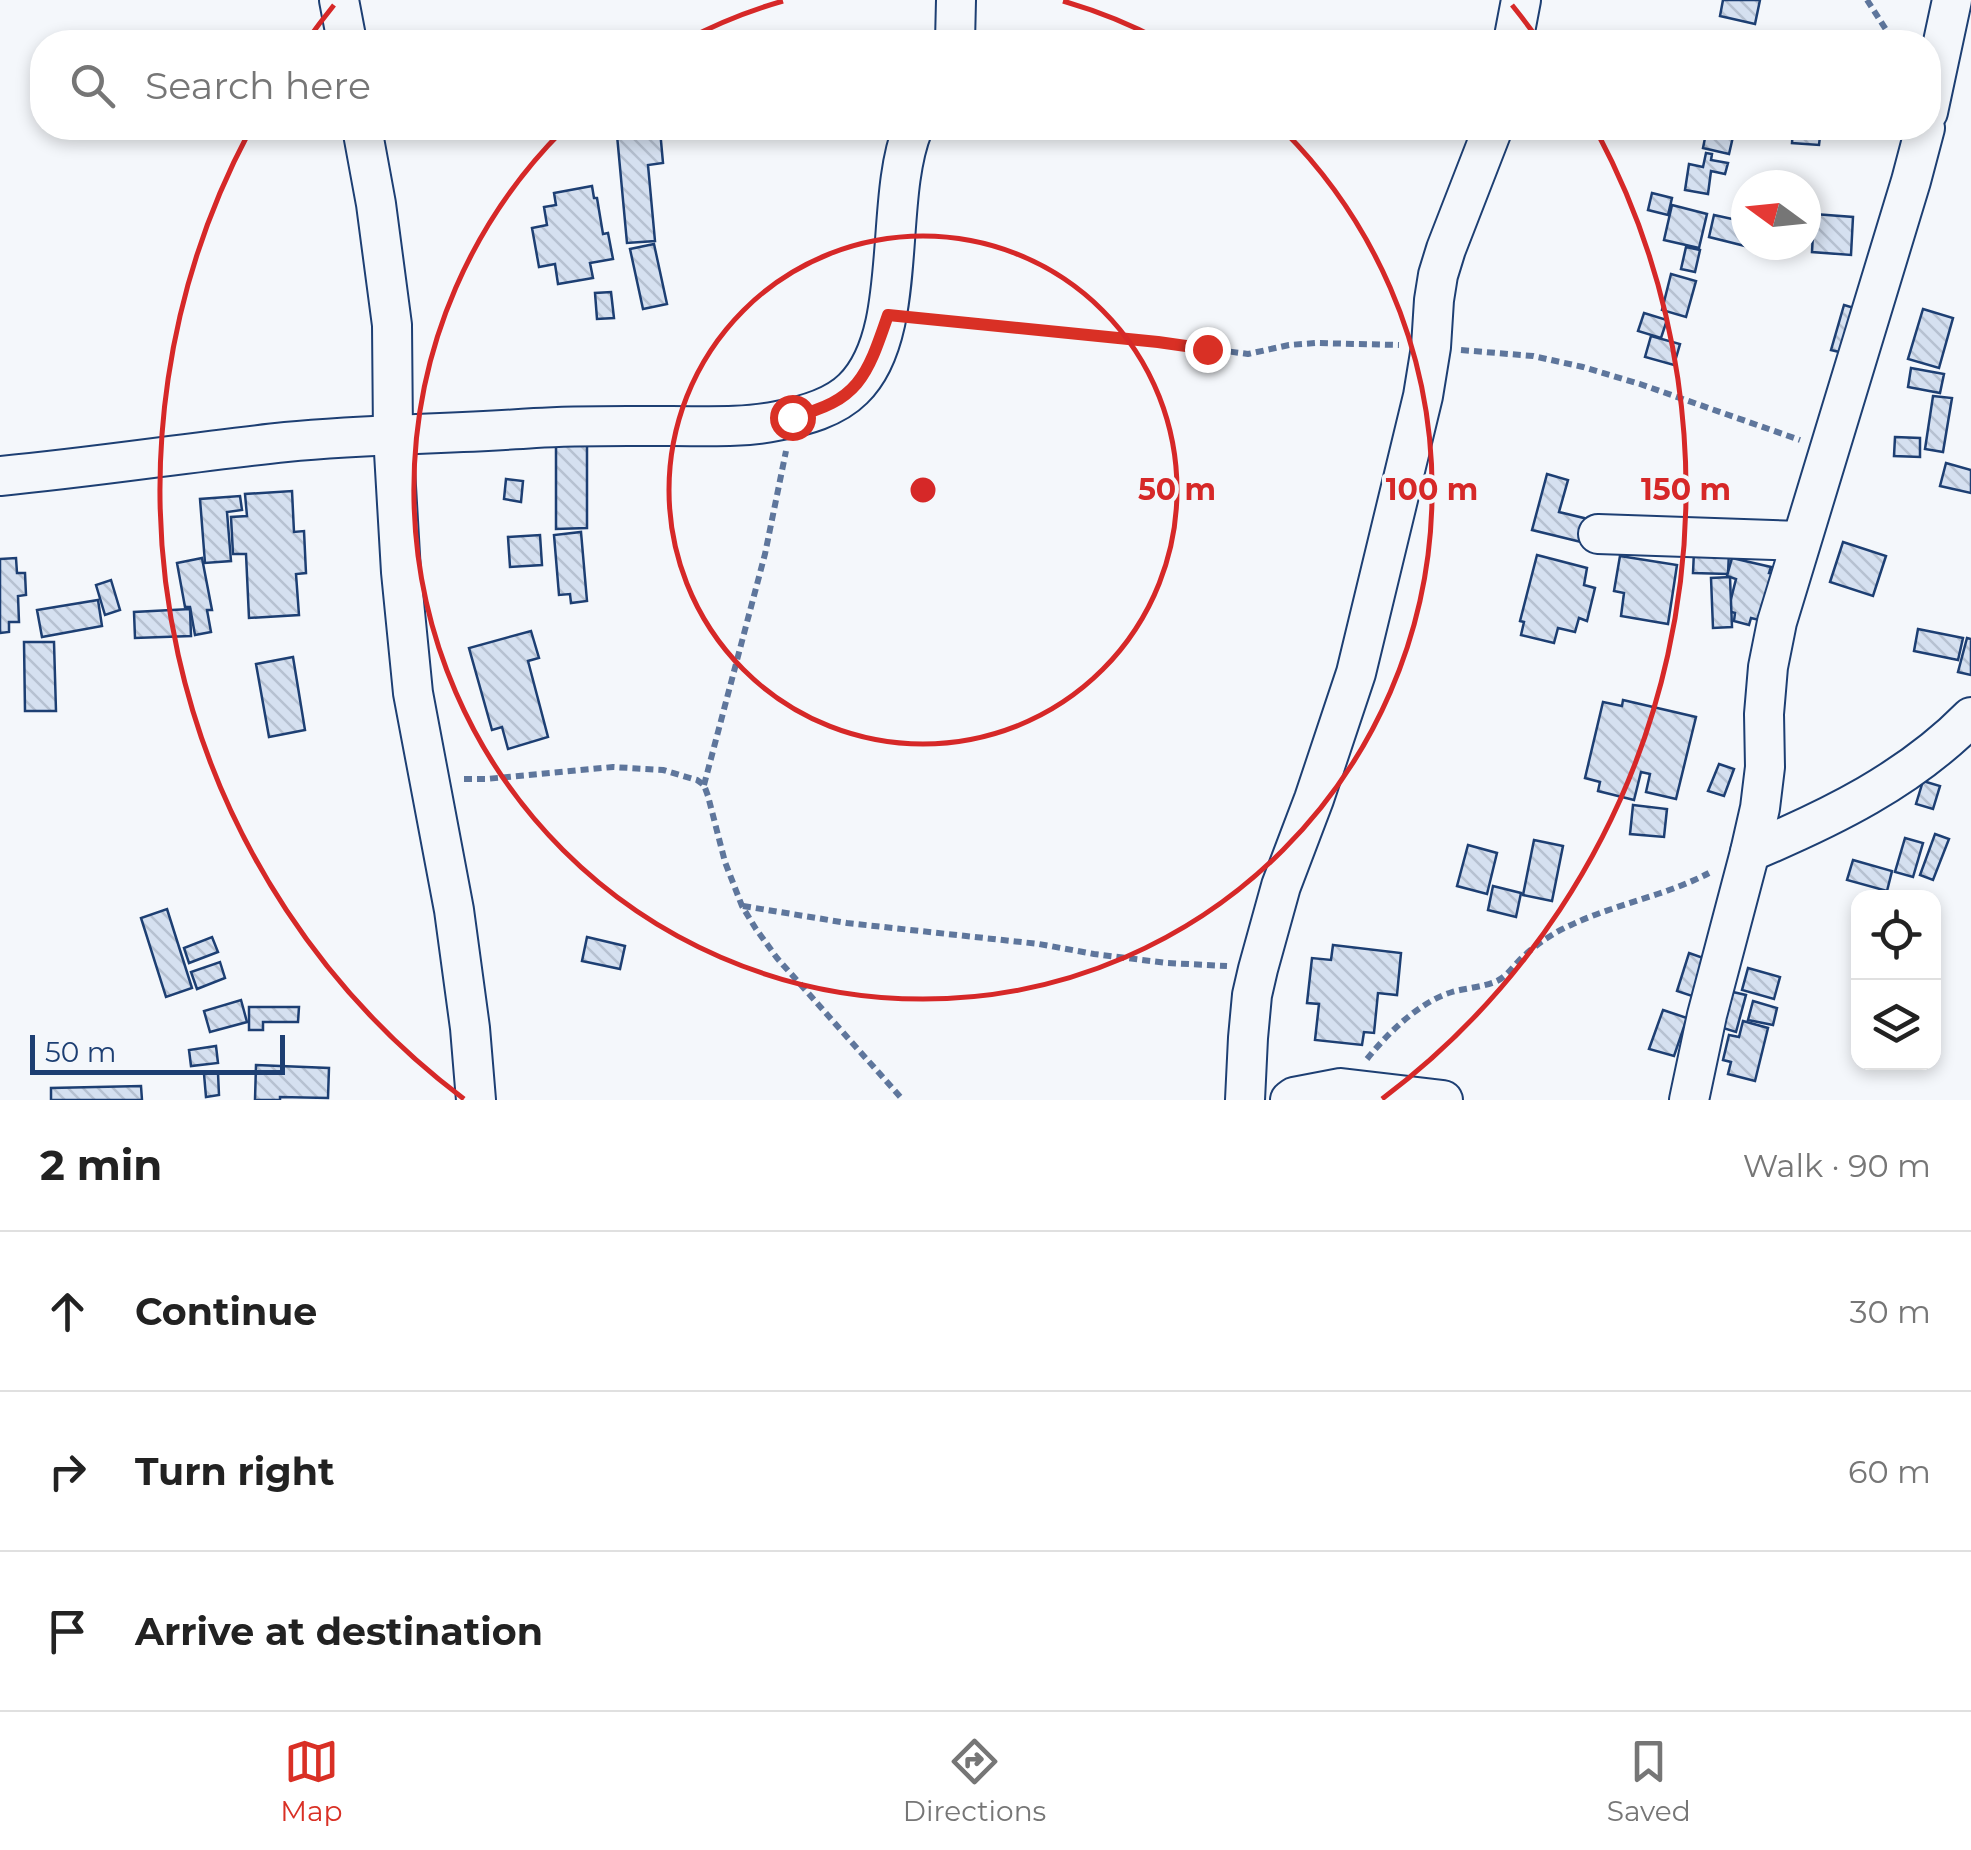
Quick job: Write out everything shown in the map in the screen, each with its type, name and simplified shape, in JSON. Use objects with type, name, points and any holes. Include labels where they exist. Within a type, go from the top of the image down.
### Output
[{"type":"street","points":[[338,0],[344,30]]},
{"type":"street","points":[[955,30],[956,0]]},
{"type":"street","points":[[1515,30],[1521,0]]},
{"type":"street","points":[[1952,0],[1955,78]]},
{"type":"street","points":[[364,140],[392,325],[401,572],[414,693],[456,924],[476,1100]]},
{"type":"street","points":[[0,476],[287,442],[537,428],[740,426],[792,417],[834,404],[855,388],[871,364],[888,315],[900,177],[907,140]]},
{"type":"street","points":[[1245,1100],[1252,995],[1258,969],[1281,886],[1356,674],[1412,444],[1431,347],[1438,275],[1488,140]]},
{"type":"street","points":[[1689,1100],[1706,1015],[1760,808],[1768,667],[1778,622],[1921,140]]},
{"type":"street","points":[[1598,534],[1800,541]]},
{"type":"street","points":[[1750,852],[1875,792],[1913,768],[1971,717]]},
{"type":"street","points":[[1290,1100],[1341,1088],[1443,1100]]},
{"type":"path","points":[[1867,0],[1886,30]]},
{"type":"path","points":[[888,315],[1248,354],[1316,342],[1533,356],[1640,384],[1830,451]]},
{"type":"path","points":[[792,417],[766,554],[704,785],[742,906],[777,958],[903,1100]]},
{"type":"path","points":[[430,776],[486,779],[613,767],[663,770],[704,785]]},
{"type":"path","points":[[1341,1088],[1394,1029],[1447,993],[1496,982],[1523,956],[1569,925],[1665,892],[1750,852]]},
{"type":"path","points":[[742,906],[1094,954],[1258,969]]},
{"type":"building","points":[[1723,0],[1760,0],[1755,24],[1720,16]]},
{"type":"building","points":[[617,140],[661,140],[663,163],[648,165],[655,241],[627,243]]},
{"type":"building","points":[[1705,140],[1732,140],[1729,154],[1703,148]]},
{"type":"building","points":[[1792,140],[1820,140],[1819,145]]},
{"type":"building","points":[[1706,153],[1712,154],[1711,160],[1728,163],[1725,174],[1711,171],[1708,194],[1685,190],[1689,164],[1703,167]]},
{"type":"building","points":[[592,186],[613,259],[590,263],[593,278],[558,284],[555,264],[539,267],[532,228],[547,225],[544,207],[556,205],[554,193]]},
{"type":"building","points":[[1652,193],[1672,198],[1668,215],[1648,210]]},
{"type":"building","points":[[1672,205],[1707,214],[1699,248],[1664,240]]},
{"type":"building","points":[[1714,215],[1731,219],[1731,242],[1709,237]]},
{"type":"building","points":[[1821,215],[1853,217],[1851,255],[1821,253]]},
{"type":"building","points":[[654,244],[667,304],[643,309],[630,249]]},
{"type":"building","points":[[1686,247],[1700,250],[1695,272],[1681,269]]},
{"type":"building","points":[[1671,274],[1696,281],[1686,317],[1662,310]]},
{"type":"building","points":[[611,292],[614,318],[597,319],[595,293]]},
{"type":"building","points":[[1844,305],[1861,310],[1848,354],[1831,350]]},
{"type":"building","points":[[1923,309],[1953,318],[1939,368],[1908,359]]},
{"type":"building","points":[[1644,313],[1667,320],[1661,338],[1638,331]]},
{"type":"building","points":[[1651,336],[1680,344],[1674,365],[1645,357]]},
{"type":"building","points":[[1911,368],[1944,374],[1940,393],[1908,387]]},
{"type":"building","points":[[1933,396],[1952,398],[1943,452],[1925,449]]},
{"type":"building","points":[[587,431],[587,528],[556,529],[556,432]]},
{"type":"building","points":[[1895,437],[1920,438],[1920,457],[1894,456]]},
{"type":"building","points":[[1946,463],[1971,470],[1971,493],[1940,486]]},
{"type":"building","points":[[1547,474],[1568,480],[1559,512],[1588,519],[1581,542],[1532,530]]},
{"type":"building","points":[[506,479],[523,481],[521,502],[504,499]]},
{"type":"building","points":[[292,491],[294,532],[304,531],[306,573],[296,574],[299,615],[249,618],[246,554],[233,554],[231,517],[247,516],[245,494]]},
{"type":"building","points":[[240,496],[242,510],[227,512],[231,561],[205,563],[200,499]]},
{"type":"building","points":[[581,532],[587,601],[571,603],[570,594],[559,595],[554,535]]},
{"type":"building","points":[[540,535],[542,565],[510,567],[508,537]]},
{"type":"building","points":[[1843,542],[1886,556],[1873,596],[1830,582]]},
{"type":"building","points":[[1694,551],[1729,552],[1728,574],[1693,573]]},
{"type":"building","points":[[1537,555],[1587,568],[1584,585],[1595,588],[1587,621],[1579,618],[1575,632],[1558,628],[1554,643],[1521,635],[1524,622],[1520,621]]},
{"type":"building","points":[[1620,556],[1677,565],[1668,624],[1621,616],[1624,593],[1614,591]]},
{"type":"building","points":[[16,558],[17,573],[25,573],[26,595],[18,596],[19,622],[9,622],[9,632],[0,633],[0,559]]},
{"type":"building","points":[[202,558],[212,610],[207,610],[211,632],[195,635],[177,563]]},
{"type":"building","points":[[1732,558],[1771,567],[1769,573],[1779,575],[1768,622],[1751,618],[1749,625],[1734,621],[1735,613],[1728,611],[1736,579],[1727,576]]},
{"type":"building","points":[[1730,577],[1732,627],[1713,628],[1711,578]]},
{"type":"building","points":[[111,580],[120,610],[105,615],[96,585]]},
{"type":"building","points":[[98,600],[102,626],[42,637],[37,610]]},
{"type":"building","points":[[190,609],[191,636],[135,638],[134,612]]},
{"type":"building","points":[[1918,629],[1963,638],[1958,660],[1914,651]]},
{"type":"building","points":[[531,631],[539,658],[528,661],[548,737],[508,749],[502,727],[492,730],[469,648]]},
{"type":"building","points":[[1967,638],[1971,639],[1971,675],[1958,672]]},
{"type":"building","points":[[24,642],[54,642],[56,711],[25,711]]},
{"type":"building","points":[[293,657],[305,730],[269,737],[256,664]]},
{"type":"building","points":[[1623,700],[1696,717],[1676,799],[1646,792],[1650,774],[1641,772],[1634,800],[1598,791],[1600,782],[1585,778],[1603,702],[1622,706]]},
{"type":"building","points":[[1719,764],[1734,769],[1724,796],[1708,791]]},
{"type":"building","points":[[1923,781],[1940,786],[1933,809],[1916,804]]},
{"type":"building","points":[[1633,805],[1667,809],[1664,837],[1630,834]]},
{"type":"building","points":[[1935,834],[1949,839],[1933,880],[1920,875]]},
{"type":"building","points":[[1905,838],[1923,843],[1913,877],[1895,872]]},
{"type":"building","points":[[1534,840],[1563,846],[1552,901],[1523,895]]},
{"type":"building","points":[[1468,845],[1497,853],[1487,894],[1457,886]]},
{"type":"building","points":[[1853,860],[1892,871],[1887,890],[1847,880]]},
{"type":"building","points":[[1493,886],[1521,893],[1516,917],[1488,910]]},
{"type":"building","points":[[167,909],[192,988],[166,997],[141,918]]},
{"type":"building","points":[[212,937],[218,952],[189,963],[184,948]]},
{"type":"building","points":[[587,937],[625,946],[620,969],[582,961]]},
{"type":"building","points":[[1333,945],[1401,953],[1397,995],[1378,993],[1374,1033],[1364,1032],[1362,1045],[1315,1040],[1319,1004],[1307,1003],[1312,958],[1331,960]]},
{"type":"building","points":[[1689,953],[1712,961],[1701,999],[1677,991]]},
{"type":"building","points":[[220,962],[225,978],[197,989],[191,972]]},
{"type":"building","points":[[1748,968],[1780,977],[1774,999],[1742,990]]},
{"type":"building","points":[[1733,992],[1746,995],[1736,1032],[1723,1028]]},
{"type":"building","points":[[241,1000],[247,1022],[210,1032],[204,1011]]},
{"type":"building","points":[[1753,1001],[1777,1008],[1773,1025],[1748,1020]]},
{"type":"building","points":[[249,1007],[299,1007],[298,1022],[263,1022],[263,1030],[249,1030]]},
{"type":"building","points":[[1663,1010],[1687,1018],[1674,1056],[1649,1049]]},
{"type":"building","points":[[1743,1021],[1768,1028],[1755,1081],[1728,1074],[1731,1062],[1723,1060],[1729,1035],[1739,1037]]},
{"type":"building","points":[[216,1046],[218,1063],[191,1066],[189,1050]]},
{"type":"building","points":[[256,1065],[329,1068],[328,1098],[255,1100]]},
{"type":"building","points":[[218,1073],[219,1095],[206,1097],[204,1074]]},
{"type":"building","points":[[141,1086],[142,1100],[51,1100],[51,1088]]},
{"type":"route","points":[[792,417],[834,404],[855,388],[871,364],[888,315],[1207,349]]}]
